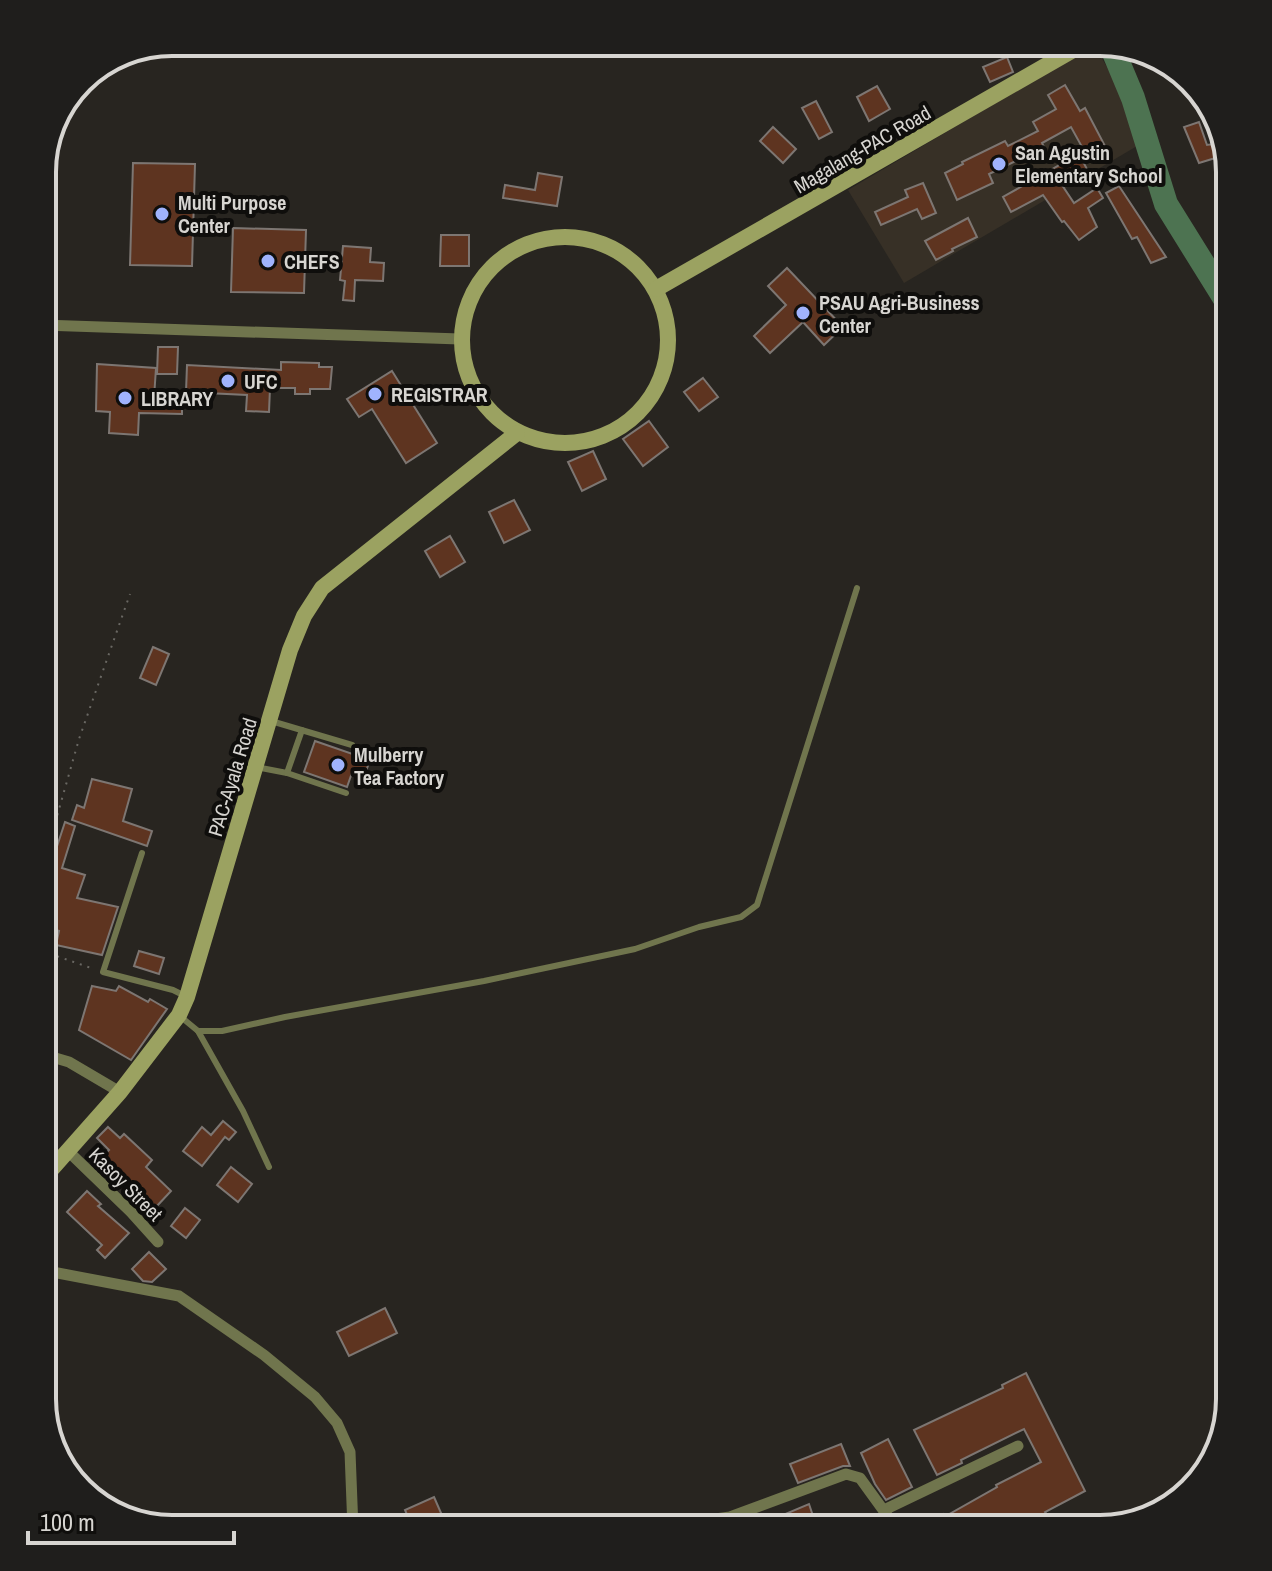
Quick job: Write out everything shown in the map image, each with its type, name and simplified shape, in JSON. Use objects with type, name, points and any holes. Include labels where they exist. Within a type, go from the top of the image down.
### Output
[{"type":"street","name":"Magalang-PAC Road","points":[[656,289],[1063,56]]},
{"type":"street","points":[[573,236],[607,244],[635,263],[656,289],[668,321],[669,353],[659,385],[640,412],[613,432],[582,443],[548,443],[517,433],[487,410],[467,377],[460,339],[466,306],[483,276],[508,253],[539,239],[573,236]]},
{"type":"street","points":[[56,325],[460,339]]},
{"type":"street","name":"PAC-Ayala Road","points":[[56,1165],[120,1092],[179,1015],[187,997],[290,650],[304,616],[322,588],[517,433]]},
{"type":"street","points":[[56,1058],[69,1062],[120,1092]]},
{"type":"street","name":"Kasoy Street","points":[[69,1152],[158,1242]]},
{"type":"street","points":[[56,1273],[179,1296],[295,1380],[315,1397],[337,1423],[345,1439],[350,1452],[352,1515]]},
{"type":"street","points":[[884,1510],[1018,1446]]},
{"type":"street","points":[[735,1515],[846,1474],[860,1478],[887,1515]]},
{"type":"lane","points":[[198,1031],[222,1031],[484,981],[635,949],[699,927],[741,917],[757,905],[857,588]]},
{"type":"lane","points":[[269,720],[352,745]]},
{"type":"lane","points":[[287,773],[302,730]]},
{"type":"lane","points":[[256,767],[287,773],[346,793]]},
{"type":"lane","points":[[142,853],[103,972],[173,990],[187,997]]},
{"type":"lane","points":[[179,1015],[198,1031],[243,1111],[269,1167]]},
{"type":"path","points":[[56,820],[79,739],[130,594]]},
{"type":"path","points":[[56,956],[103,972]]},
{"type":"shaded area","name":"San Agustin Elementary School","points":[[1075,56],[1100,56],[1149,139],[904,283],[848,190]]},
{"type":"building","points":[[1007,57],[1013,72],[990,82],[983,67]]},
{"type":"building","points":[[1065,85],[1080,111],[1085,108],[1105,146],[1087,156],[1071,127],[1042,143],[1044,147],[989,174],[993,183],[957,200],[945,173],[1005,141],[1008,146],[1038,131],[1033,122],[1056,109],[1048,95]]},
{"type":"building","points":[[877,86],[890,109],[869,121],[857,97]]},
{"type":"building","points":[[816,101],[832,132],[819,139],[802,108]]},
{"type":"building","points":[[1199,122],[1207,145],[1212,144],[1215,158],[1199,163],[1184,127]]},
{"type":"building","points":[[773,127],[796,149],[783,163],[760,141]]},
{"type":"building","points":[[1079,154],[1088,171],[1062,185],[1074,203],[1097,188],[1103,198],[1088,208],[1097,227],[1079,240],[1043,195],[1011,212],[1003,197]]},
{"type":"building","name":"Multi Purpose Center","points":[[133,163],[195,164],[192,266],[130,265]]},
{"type":"building","points":[[538,173],[562,177],[557,206],[503,198],[505,185],[535,190]]},
{"type":"building","points":[[923,183],[936,213],[922,219],[917,209],[881,225],[875,212],[908,197],[905,190]]},
{"type":"building","points":[[1119,186],[1166,257],[1151,263],[1137,237],[1132,239],[1106,193]]},
{"type":"building","points":[[968,218],[977,237],[936,260],[925,241]]},
{"type":"building","name":"CHEFS","points":[[233,228],[306,230],[304,293],[231,292]]},
{"type":"building","points":[[441,235],[469,235],[469,266],[440,266]]},
{"type":"building","points":[[343,246],[371,248],[370,262],[384,263],[383,281],[355,280],[354,301],[343,300],[345,281],[340,280]]},
{"type":"building","name":"PSAU Agri-Business Center","points":[[787,268],[843,327],[824,345],[803,322],[770,353],[754,336],[786,305],[768,286]]},
{"type":"building","points":[[158,347],[178,347],[177,374],[157,374]]},
{"type":"building","points":[[281,362],[319,363],[319,367],[332,367],[330,389],[310,389],[310,394],[295,394],[295,388],[270,388],[269,412],[246,411],[247,395],[186,392],[187,365],[281,370]]},
{"type":"building","points":[[97,364],[156,368],[154,398],[182,398],[182,414],[139,413],[138,435],[109,433],[110,412],[96,411]]},
{"type":"building","points":[[392,371],[437,443],[406,463],[372,409],[359,417],[347,399]]},
{"type":"building","points":[[703,378],[718,397],[699,411],[684,392]]},
{"type":"building","points":[[649,421],[668,447],[643,466],[623,439]]},
{"type":"building","points":[[593,451],[606,479],[582,491],[568,462]]},
{"type":"building","points":[[514,500],[530,530],[504,543],[489,512]]},
{"type":"building","points":[[450,536],[465,562],[440,577],[425,551]]},
{"type":"building","points":[[153,647],[169,654],[156,685],[140,678]]},
{"type":"building","name":"Mulberry Tea Factory","points":[[315,741],[370,760],[365,774],[353,770],[347,787],[304,772]]},
{"type":"building","points":[[92,779],[132,789],[123,821],[152,831],[147,846],[72,820],[77,805],[84,808]]},
{"type":"building","points":[[65,822],[75,826],[62,868],[85,875],[77,898],[118,907],[102,955],[56,945],[59,931],[56,930],[56,849]]},
{"type":"building","points":[[139,951],[164,958],[159,974],[134,966]]},
{"type":"building","points":[[92,986],[116,991],[119,986],[167,1009],[131,1060],[79,1030]]},
{"type":"building","points":[[223,1121],[236,1132],[229,1140],[225,1137],[202,1166],[183,1151],[202,1127],[211,1135]]},
{"type":"building","points":[[108,1127],[120,1138],[124,1134],[152,1160],[146,1167],[171,1191],[156,1207],[141,1194],[135,1201],[127,1194],[135,1186],[103,1156],[109,1150],[97,1138]]},
{"type":"building","points":[[231,1167],[252,1184],[238,1202],[217,1185]]},
{"type":"building","points":[[87,1191],[101,1204],[98,1206],[129,1233],[105,1258],[97,1250],[102,1245],[67,1212]]},
{"type":"building","points":[[185,1208],[200,1220],[186,1238],[171,1226]]},
{"type":"building","points":[[149,1252],[166,1269],[152,1282],[143,1281],[132,1269]]},
{"type":"building","points":[[385,1308],[397,1333],[349,1356],[337,1332]]},
{"type":"building","points":[[1026,1373],[1085,1491],[1045,1512],[1047,1515],[948,1515],[1041,1462],[1024,1429],[937,1475],[914,1430],[1003,1388],[1002,1385]]},
{"type":"building","points":[[888,1439],[912,1487],[886,1500],[861,1453]]},
{"type":"building","points":[[841,1444],[850,1466],[798,1483],[790,1464]]},
{"type":"building","points":[[434,1497],[442,1515],[407,1515],[405,1510]]},
{"type":"building","points":[[809,1504],[813,1515],[783,1515]]},
{"type":"waterway","points":[[1116,57],[1133,98],[1166,204],[1216,284]]},
{"type":"place","name":"San Agustin Elementary School","points":[[999,164]]},
{"type":"place","name":"Multi Purpose Center","points":[[162,214]]},
{"type":"place","name":"CHEFS","points":[[268,261]]},
{"type":"place","name":"PSAU Agri-Business Center","points":[[803,313]]},
{"type":"place","name":"UFC","points":[[228,381]]},
{"type":"place","name":"REGISTRAR","points":[[375,394]]},
{"type":"place","name":"LIBRARY","points":[[125,398]]},
{"type":"place","name":"Mulberry Tea Factory","points":[[338,765]]}]
